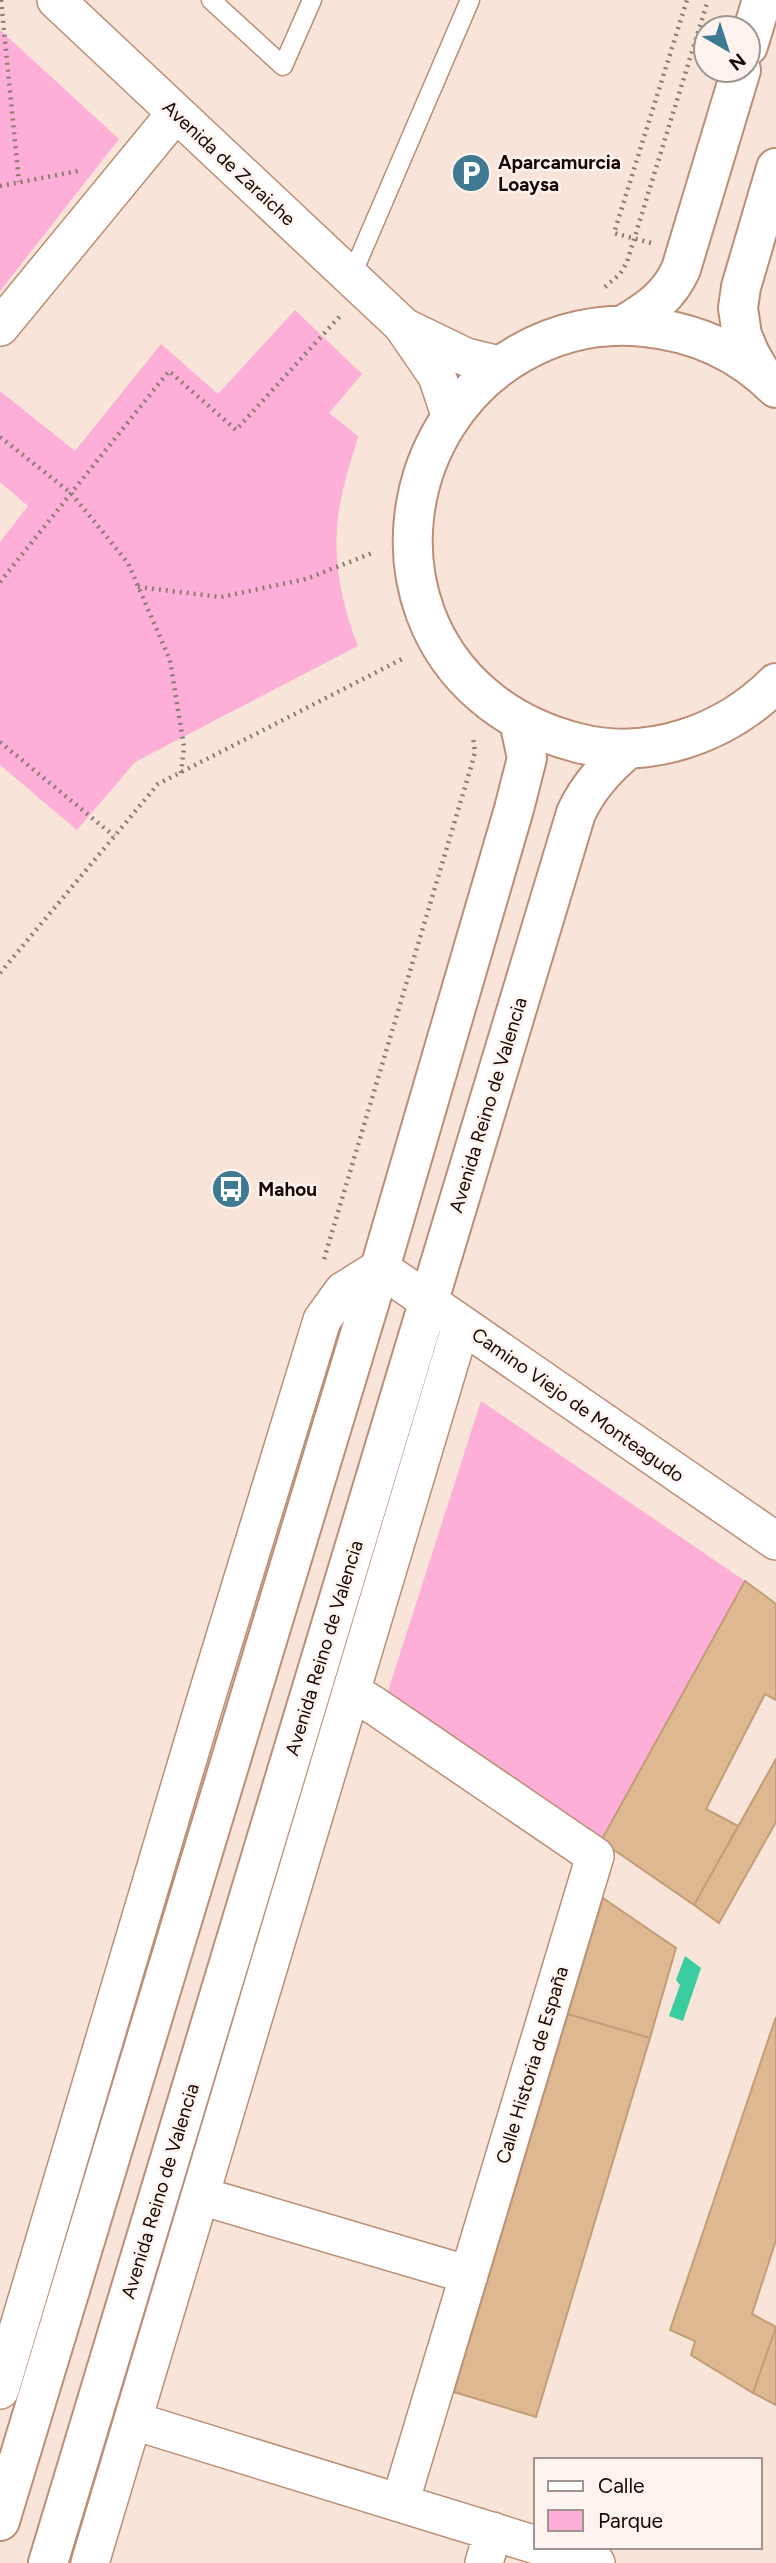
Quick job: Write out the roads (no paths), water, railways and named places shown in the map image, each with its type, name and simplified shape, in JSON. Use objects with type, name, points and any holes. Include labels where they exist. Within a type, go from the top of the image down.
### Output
[{"type":"main road","points":[[625,324],[656,304],[674,285],[737,84]]},
{"type":"main road","points":[[769,381],[750,354],[742,335],[738,308],[741,287],[776,168]]},
{"type":"main road","points":[[769,381],[720,346],[674,330],[625,324],[580,329],[538,343],[499,365],[473,388],[450,415],[433,445],[421,477],[413,520],[412,545],[416,579],[425,612],[440,643],[459,671],[483,696],[519,721],[554,737],[590,746],[628,749],[687,739],[725,723],[759,700],[776,683]]},
{"type":"main road","points":[[0,2521],[380,1268],[525,769],[524,739],[519,721]]},
{"type":"main road","name":"Avenida Reino de Valencia","points":[[48,2563],[576,813],[586,793],[612,762],[628,749]]},
{"type":"street","name":"Avenida de Zaraiche","points":[[56,0],[402,325],[437,376],[450,415]]},
{"type":"street","points":[[0,327],[176,113]]},
{"type":"street","name":"Avenida de Zaraiche","points":[[402,325],[457,353],[499,365]]},
{"type":"street","points":[[0,2390],[322,1320],[343,1291],[380,1268]]},
{"type":"street","name":"Camino Viejo de Monteagudo","points":[[380,1268],[776,1541]]},
{"type":"street","points":[[90,2563],[461,1325]]},
{"type":"street","name":"Calle Historia de España","points":[[351,1691],[595,1856],[400,2503]]},
{"type":"street","points":[[201,2196],[469,2275]]},
{"type":"street","points":[[134,2421],[400,2503],[489,2547],[534,2545]]},
{"type":"street","points":[[551,2549],[596,2563]]},
{"type":"lane","points":[[211,0],[283,66],[312,0]]},
{"type":"lane","points":[[357,284],[470,0]]},
{"type":"place","name":"Aparcamurcia Loaysa","points":[[471,173]]},
{"type":"place","name":"Mahou","points":[[231,1189]]}]
